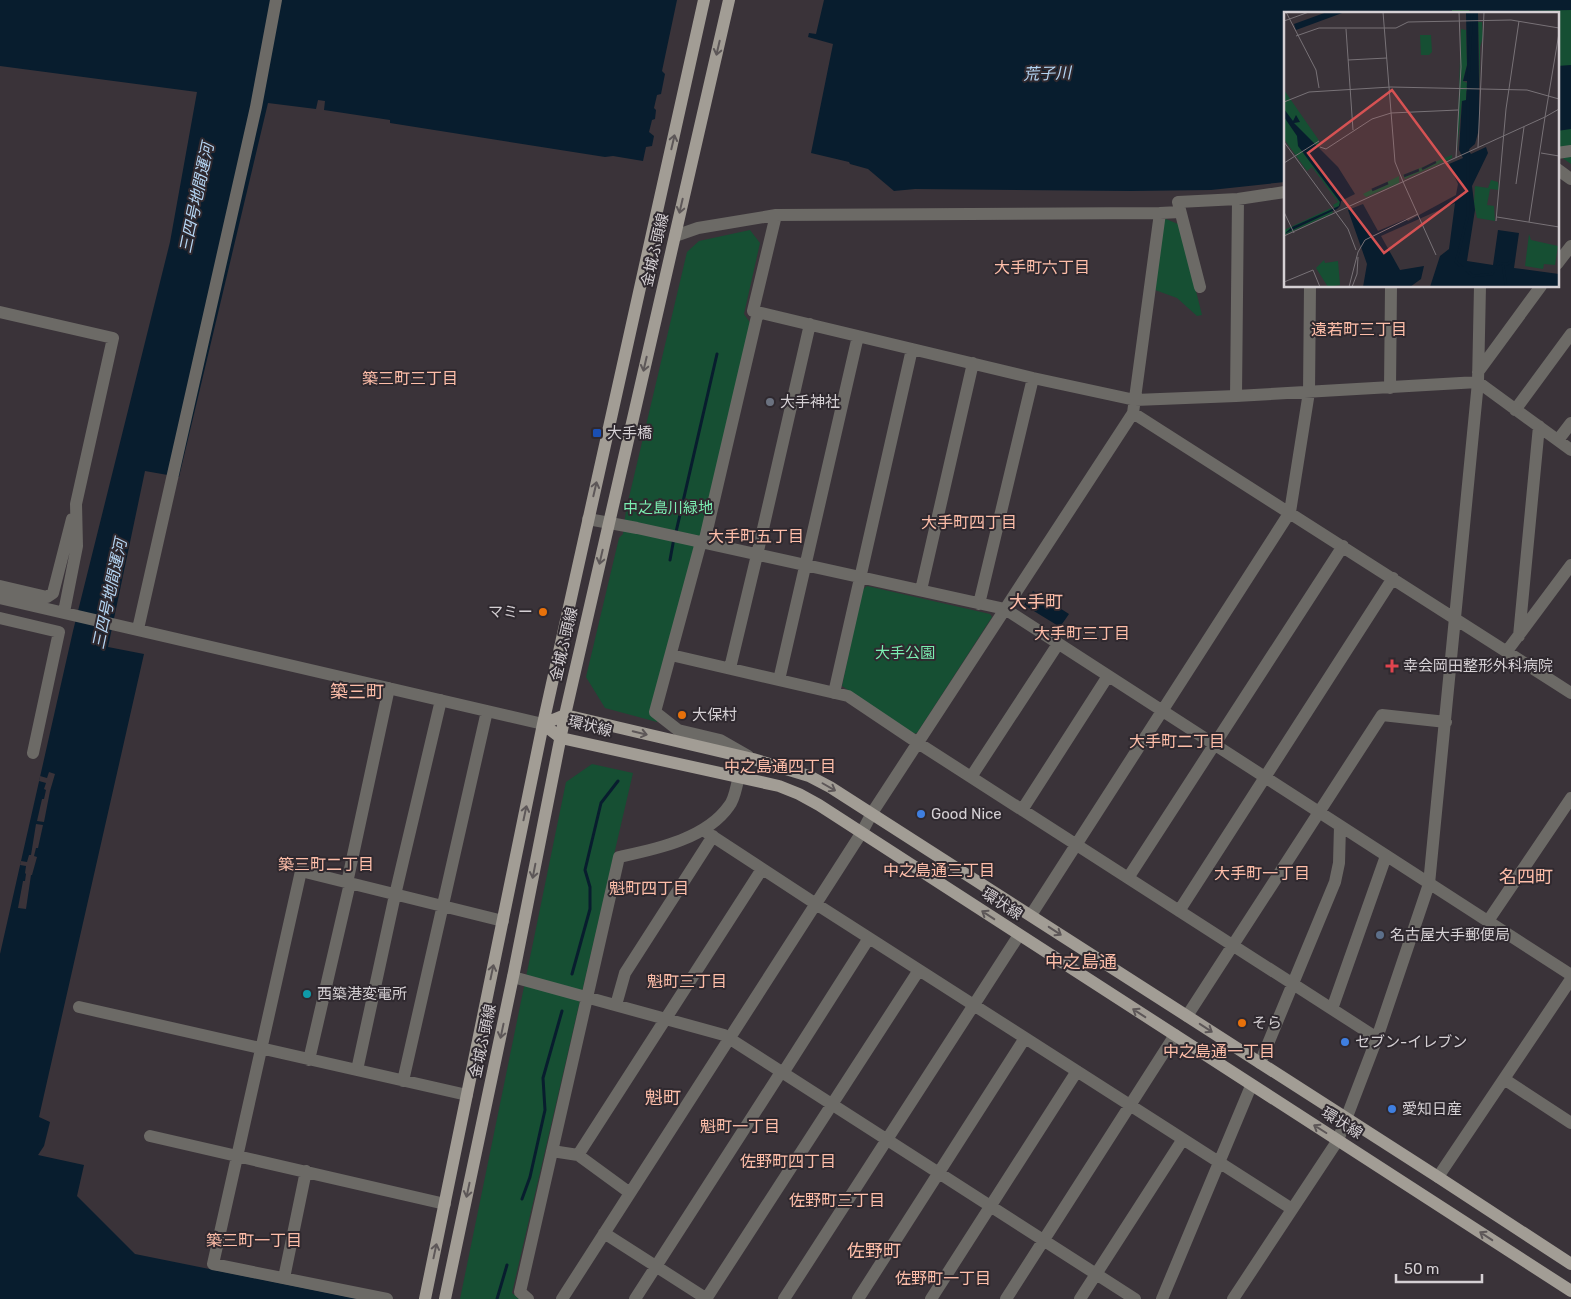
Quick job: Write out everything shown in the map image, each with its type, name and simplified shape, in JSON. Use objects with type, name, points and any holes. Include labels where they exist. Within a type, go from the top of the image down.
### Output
[{"type":"main road","name":"金城ふ頭線","points":[[425,1299],[543,724],[704,0]]},
{"type":"main road","name":"金城ふ頭線","points":[[446,1299],[565,715],[729,0]]},
{"type":"main road","name":"環状線","points":[[1571,1264],[830,787],[809,776],[753,759],[565,715],[543,724],[561,738],[779,786],[799,794],[862,832],[1174,1036],[1571,1291]]},
{"type":"street","points":[[138,629],[256,107],[276,0]]},
{"type":"street","points":[[1558,153],[1571,151]]},
{"type":"street","points":[[1558,171],[1571,179]]},
{"type":"street","points":[[1200,287],[1178,202],[1238,199],[1284,192]]},
{"type":"street","points":[[1236,396],[1238,199]]},
{"type":"street","points":[[675,236],[698,228],[776,215],[1180,212]]},
{"type":"street","points":[[562,1299],[862,832],[872,813],[1133,413],[1160,213]]},
{"type":"street","points":[[776,215],[753,311],[1033,378],[1135,400],[1390,388],[1478,377],[1516,410],[1571,450]]},
{"type":"street","points":[[1558,263],[1571,246]]},
{"type":"street","points":[[1031,915],[1290,512],[1309,392],[1310,288]]},
{"type":"street","points":[[1390,388],[1391,288]]},
{"type":"street","points":[[1233,1299],[1338,1140],[1377,1038],[1430,884],[1478,377],[1480,288]]},
{"type":"street","points":[[1478,377],[1540,288]]},
{"type":"street","points":[[0,312],[113,338],[76,504],[53,593],[47,597],[0,586]]},
{"type":"street","points":[[753,759],[720,740],[678,730],[655,712],[758,312]]},
{"type":"street","points":[[730,668],[810,324]]},
{"type":"street","points":[[1516,410],[1571,334]]},
{"type":"street","points":[[779,680],[858,336]]},
{"type":"street","points":[[834,693],[912,349]]},
{"type":"street","points":[[920,590],[973,363]]},
{"type":"street","points":[[978,604],[1033,378]]},
{"type":"street","points":[[1133,413],[1571,692]]},
{"type":"street","points":[[1558,440],[1571,422]]},
{"type":"street","points":[[1519,636],[1539,426]]},
{"type":"street","points":[[64,612],[77,546],[76,504]]},
{"type":"street","points":[[588,519],[609,522],[1005,610],[1571,975]]},
{"type":"street","points":[[1128,878],[1343,546]]},
{"type":"street","points":[[1507,651],[1571,565]]},
{"type":"street","points":[[1180,911],[1393,578]]},
{"type":"street","points":[[0,598],[543,724]]},
{"type":"street","points":[[0,618],[59,632],[33,753]]},
{"type":"street","points":[[971,777],[1058,644]]},
{"type":"street","points":[[671,655],[848,696],[1377,1038]]},
{"type":"street","points":[[1022,810],[1108,676]]},
{"type":"street","points":[[309,1060],[389,688]]},
{"type":"street","points":[[357,1070],[441,700]]},
{"type":"street","points":[[403,1081],[487,711]]},
{"type":"street","points":[[1187,1016],[1382,715],[1446,722]]},
{"type":"street","points":[[616,1005],[625,973],[708,833],[731,804],[739,777]]},
{"type":"street","points":[[1488,921],[1571,798]]},
{"type":"street","points":[[1260,1063],[1335,882],[1339,863],[1340,826]]},
{"type":"street","points":[[528,1299],[520,1292],[619,857],[656,849],[680,840],[708,833],[1292,1209]]},
{"type":"street","points":[[1332,1009],[1386,856]]},
{"type":"street","points":[[578,1155],[762,869]]},
{"type":"street","points":[[387,1299],[213,1264],[301,871],[395,896],[503,921]]},
{"type":"street","points":[[784,1299],[1019,935]]},
{"type":"street","points":[[635,1299],[869,938]]},
{"type":"street","points":[[604,1233],[707,1299],[919,970]]},
{"type":"street","points":[[513,977],[724,1035],[1135,1299]]},
{"type":"street","points":[[1438,1177],[1571,979]]},
{"type":"street","points":[[79,1007],[467,1095]]},
{"type":"street","points":[[1006,1299],[1174,1036]]},
{"type":"street","points":[[858,1299],[1025,1038]]},
{"type":"street","points":[[931,1299],[1077,1071]]},
{"type":"street","points":[[1504,1079],[1571,1123]]},
{"type":"street","points":[[1162,1299],[1252,1086]]},
{"type":"street","points":[[150,1136],[444,1204]]},
{"type":"street","points":[[1080,1299],[1183,1139]]},
{"type":"street","points":[[552,1151],[578,1155],[630,1193]]},
{"type":"street","points":[[284,1278],[306,1172]]},
{"type":"green space","points":[[1571,0],[1571,164],[1558,155],[1558,12],[1395,12]]},
{"type":"green space","points":[[1166,219],[1178,224],[1180,227],[1202,315],[1197,316],[1177,298],[1155,290],[1164,220]]},
{"type":"green space","name":"中之島川緑地","points":[[750,230],[760,243],[744,314],[751,324],[657,722],[605,708],[586,677],[619,538],[623,534],[626,510],[687,252],[699,241]]},
{"type":"green space","name":"大手公園","points":[[867,586],[990,614],[992,617],[917,733],[913,734],[842,686],[862,590]]},
{"type":"green space","points":[[592,764],[633,773],[512,1293],[519,1299],[460,1299],[566,782]]},
{"type":"water","name":"三四号地間運河","points":[[0,0],[677,0],[662,71],[665,74],[661,94],[657,95],[654,108],[656,110],[655,119],[652,120],[649,132],[654,136],[652,146],[646,147],[643,161],[613,156],[605,157],[390,123],[390,120],[324,110],[325,101],[318,100],[316,109],[268,103],[179,477],[145,471],[108,647],[144,654],[39,1117],[50,1122],[44,1146],[38,1155],[84,1165],[77,1196],[135,1254],[358,1299],[0,1299],[0,954],[73,631],[170,242],[197,92],[0,66]]},
{"type":"water","name":"荒子川","points":[[824,0],[1571,0],[1571,10],[1284,12],[1284,182],[1211,190],[915,189],[894,191],[868,169],[850,164],[849,162],[811,153],[833,44],[808,37],[809,33],[816,34]]},
{"type":"water","points":[[1571,65],[1571,129],[1558,131],[1558,66]]},
{"type":"water","points":[[1033,591],[1069,614],[1060,627],[1024,605]]},
{"type":"pier","points":[[49,772],[55,774],[44,822],[37,821],[46,790],[44,789],[46,783],[39,781],[40,776],[47,778]]},
{"type":"pier","points":[[36,824],[43,825],[38,848],[36,848],[34,856],[37,857],[31,875],[26,909],[18,908],[26,874],[26,866],[20,865],[21,861],[27,862],[29,855],[31,855]]},
{"type":"waterway","points":[[676,532],[717,354]]},
{"type":"waterway","points":[[670,560],[674,538]]},
{"type":"waterway","points":[[572,974],[590,909],[590,887],[585,870],[601,803],[618,781]]},
{"type":"waterway","points":[[522,1199],[530,1177],[545,1110],[543,1078],[562,1011]]},
{"type":"waterway","points":[[497,1299],[507,1265]]},
{"type":"place","name":"大手神社","points":[[770,402]]},
{"type":"place","name":"大手橋","points":[[597,433]]},
{"type":"place","name":"マミー","points":[[543,612]]},
{"type":"place","name":"幸会岡田整形外科病院","points":[[1392,666]]},
{"type":"place","name":"大保村","points":[[682,715]]},
{"type":"place","name":"Good Nice","points":[[921,814]]},
{"type":"place","name":"名古屋大手郵便局","points":[[1380,935]]},
{"type":"place","name":"西築港変電所","points":[[307,994]]},
{"type":"place","name":"そら","points":[[1242,1023]]},
{"type":"place","name":"セブン-イレブン","points":[[1345,1042]]},
{"type":"place","name":"愛知日産","points":[[1392,1109]]},
{"type":"district","name":"大手町六丁目","points":[[1042,267]]},
{"type":"district","name":"遠若町三丁目","points":[[1359,329]]},
{"type":"district","name":"築三町三丁目","points":[[410,378]]},
{"type":"district","name":"大手町四丁目","points":[[969,522]]},
{"type":"district","name":"大手町五丁目","points":[[756,536]]},
{"type":"district","name":"大手町","points":[[1036,602]]},
{"type":"district","name":"大手町三丁目","points":[[1082,633]]},
{"type":"district","name":"築三町","points":[[357,692]]},
{"type":"district","name":"大手町二丁目","points":[[1177,741]]},
{"type":"district","name":"中之島通四丁目","points":[[780,766]]},
{"type":"district","name":"築三町二丁目","points":[[326,864]]},
{"type":"district","name":"中之島通三丁目","points":[[939,870]]},
{"type":"district","name":"大手町一丁目","points":[[1262,873]]},
{"type":"district","name":"名四町","points":[[1526,877]]},
{"type":"district","name":"魁町四丁目","points":[[649,888]]},
{"type":"district","name":"中之島通","points":[[1081,962]]},
{"type":"district","name":"魁町三丁目","points":[[687,981]]},
{"type":"district","name":"中之島通一丁目","points":[[1219,1051]]},
{"type":"district","name":"魁町","points":[[663,1098]]},
{"type":"district","name":"魁町一丁目","points":[[740,1126]]},
{"type":"district","name":"佐野町四丁目","points":[[788,1161]]},
{"type":"district","name":"佐野町三丁目","points":[[837,1200]]},
{"type":"district","name":"築三町一丁目","points":[[254,1240]]},
{"type":"district","name":"佐野町","points":[[874,1251]]},
{"type":"district","name":"佐野町一丁目","points":[[943,1278]]}]
